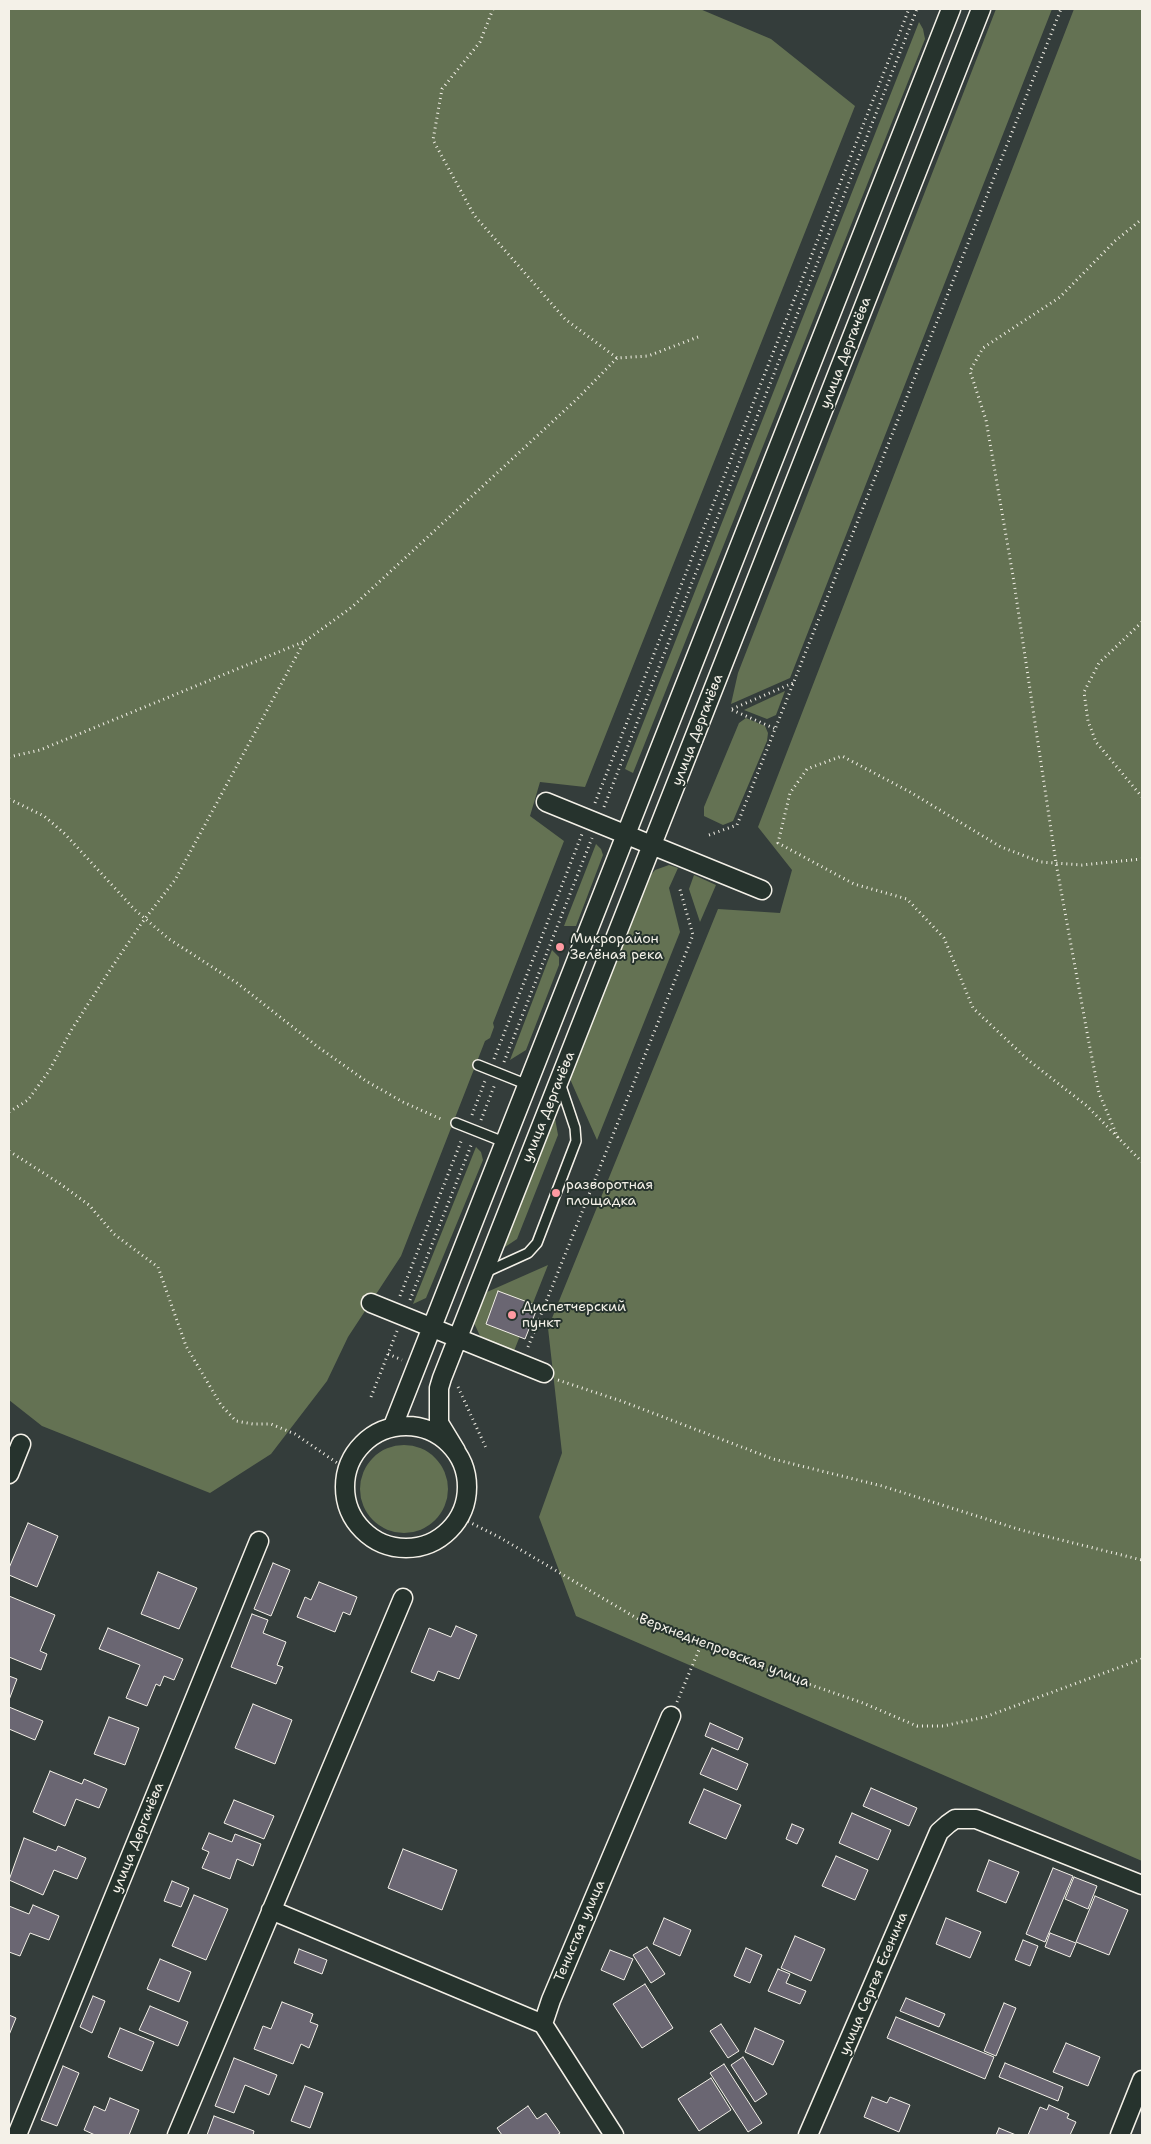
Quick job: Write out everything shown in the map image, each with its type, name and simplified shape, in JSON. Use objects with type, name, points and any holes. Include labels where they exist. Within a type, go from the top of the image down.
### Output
[{"type":"street","name":"улица Дергачёва","points":[[456,1451],[439,1423],[437,1411],[439,1388],[560,1082],[638,840],[951,9]]},
{"type":"street","name":"улица Дергачёва","points":[[394,1426],[504,1142],[638,840],[981,9]]},
{"type":"street","points":[[546,802],[762,890]]},
{"type":"street","points":[[371,1303],[549,1376]]},
{"type":"street","points":[[394,1426],[414,1426],[430,1430],[444,1439],[456,1451],[464,1466],[467,1484],[466,1501],[459,1518],[443,1536],[428,1544],[412,1548],[394,1548],[378,1542],[364,1532],[353,1519],[346,1504],[344,1486],[346,1470],[354,1453],[365,1440],[380,1430],[394,1426]]},
{"type":"street","points":[[9,1474],[21,1444]]},
{"type":"street","name":"улица Дергачёва","points":[[17,2135],[259,1541]]},
{"type":"street","points":[[178,2135],[403,1598]]},
{"type":"street","name":"Тенистая улица","points":[[543,2024],[551,2000],[671,1716]]},
{"type":"street","name":"улица Сергея Есенина","points":[[808,2135],[939,1832],[955,1819],[976,1819],[1142,1885]]},
{"type":"street","points":[[271,1910],[543,2024],[614,2135]]},
{"type":"street","points":[[1120,2135],[1142,2080]]},
{"type":"lane","points":[[478,1064],[528,1085]]},
{"type":"lane","points":[[484,1273],[528,1253],[537,1243],[576,1141],[575,1128],[560,1082]]},
{"type":"lane","points":[[456,1123],[504,1142]]},
{"type":"path","points":[[493,9],[480,42],[442,88],[433,140],[474,215],[532,284],[565,319],[618,358],[648,356],[698,337]]},
{"type":"path","points":[[399,1314],[499,1073],[593,821],[909,9]]},
{"type":"path","points":[[372,1397],[399,1314],[467,1127],[593,821],[917,9]]},
{"type":"path","points":[[709,835],[737,825],[1061,9]]},
{"type":"path","points":[[1118,1138],[1099,1093],[1056,863],[1013,576],[986,420],[970,371],[983,348],[1060,297],[1115,241],[1142,219]]},
{"type":"path","points":[[9,757],[40,750],[304,642],[352,607],[577,399],[618,358]]},
{"type":"path","points":[[1142,622],[1099,663],[1084,692],[1088,721],[1096,742],[1142,798]]},
{"type":"path","points":[[9,1112],[28,1100],[99,987],[145,919],[175,880],[304,642]]},
{"type":"path","points":[[776,729],[732,709],[794,683]]},
{"type":"path","points":[[1142,859],[1082,865],[1041,862],[1001,847],[910,792],[842,756],[807,769],[790,793],[778,843],[854,884],[907,899],[944,938],[973,1008],[1027,1059],[1087,1106],[1142,1162]]},
{"type":"path","points":[[9,799],[44,816],[65,834],[145,919],[169,938],[237,983],[318,1047],[366,1081],[421,1111],[456,1123]]},
{"type":"path","points":[[525,1355],[693,935],[679,886]]},
{"type":"path","points":[[9,1151],[89,1205],[114,1234],[158,1267],[186,1346],[221,1404],[236,1421],[253,1424],[271,1424],[295,1434],[346,1470]]},
{"type":"path","points":[[549,1376],[624,1402],[773,1459],[882,1486],[1021,1530],[1142,1560]]},
{"type":"path","name":"Верхнеднепровская улица","points":[[459,1518],[499,1537],[638,1619],[742,1661],[863,1703],[917,1726],[943,1726],[986,1717],[1142,1659]]},
{"type":"path","points":[[671,1716],[701,1645]]},
{"type":"green space","points":[[9,9],[700,9],[771,39],[855,106],[585,787],[540,782],[530,816],[564,841],[493,1023],[494,1027],[490,1038],[485,1041],[401,1256],[348,1337],[327,1381],[271,1454],[210,1493],[42,1426],[9,1400]]},
{"type":"green space","points":[[996,9],[1052,9],[790,678],[731,704],[738,673]]},
{"type":"green space","points":[[1074,9],[1142,9],[1142,1861],[576,1616],[539,1517],[562,1453],[548,1328],[718,909],[780,913],[792,870],[758,827]]},
{"type":"green space","points":[[919,22],[925,39],[633,773],[625,769]]},
{"type":"green space","points":[[785,691],[776,715],[767,719],[744,710]]},
{"type":"green space","points":[[746,718],[765,726],[768,733],[767,741],[733,821],[723,825],[704,816],[704,807],[739,723]]},
{"type":"green space","points":[[596,844],[601,849],[603,855],[576,926],[564,926]]},
{"type":"green space","points":[[669,865],[678,868],[669,888],[680,932],[597,1140],[570,1079],[649,877],[655,870]]},
{"type":"green space","points":[[694,875],[716,885],[700,922],[689,889]]},
{"type":"green space","points":[[552,950],[559,957],[559,965],[526,1050],[510,1060]]},
{"type":"green space","points":[[555,1118],[558,1135],[517,1239],[502,1249]]},
{"type":"green space","points":[[476,1147],[481,1152],[483,1160],[426,1298],[413,1304]]},
{"type":"green space","points":[[548,1265],[514,1351],[481,1338],[474,1323],[487,1292]]},
{"type":"green space","points":[[395,1445],[413,1445],[429,1452],[441,1464],[448,1480],[448,1498],[441,1514],[429,1526],[413,1533],[395,1533],[379,1526],[367,1514],[360,1498],[360,1480],[367,1464],[379,1452]]},
{"type":"building","name":"Диспетчерский пункт","points":[[498,1291],[538,1306],[525,1339],[486,1324]]},
{"type":"building","points":[[28,1523],[58,1536],[37,1587],[9,1575],[9,1568]]},
{"type":"building","points":[[273,1563],[290,1570],[271,1616],[254,1609]]},
{"type":"building","points":[[158,1572],[197,1588],[179,1629],[141,1614]]},
{"type":"building","points":[[319,1582],[357,1597],[350,1615],[343,1612],[335,1632],[297,1617],[305,1597],[311,1600]]},
{"type":"building","points":[[9,1596],[55,1615],[40,1651],[47,1654],[41,1670],[9,1657]]},
{"type":"building","points":[[252,1614],[268,1620],[263,1633],[286,1642],[277,1665],[283,1667],[276,1684],[231,1667]]},
{"type":"building","points":[[456,1626],[477,1635],[459,1679],[438,1671],[434,1681],[411,1672],[429,1628],[451,1637]]},
{"type":"building","points":[[108,1628],[183,1659],[174,1680],[164,1676],[160,1686],[156,1684],[147,1706],[126,1698],[140,1665],[99,1649]]},
{"type":"building","points":[[9,1676],[17,1679],[9,1700]]},
{"type":"building","points":[[253,1704],[292,1720],[275,1764],[235,1748]]},
{"type":"building","points":[[9,1707],[43,1721],[35,1740],[9,1729]]},
{"type":"building","points":[[109,1717],[139,1728],[125,1765],[94,1754]]},
{"type":"building","points":[[710,1723],[743,1738],[738,1750],[705,1736]]},
{"type":"building","points":[[712,1748],[748,1764],[737,1790],[700,1774]]},
{"type":"building","points":[[50,1771],[82,1784],[84,1779],[107,1789],[99,1808],[76,1799],[65,1826],[33,1812]]},
{"type":"building","points":[[871,1788],[917,1808],[909,1826],[863,1806]]},
{"type":"building","points":[[704,1789],[741,1805],[726,1839],[689,1823]]},
{"type":"building","points":[[234,1800],[274,1816],[264,1839],[224,1823]]},
{"type":"building","points":[[852,1813],[891,1830],[878,1860],[839,1843]]},
{"type":"building","points":[[792,1824],[804,1829],[797,1844],[786,1839]]},
{"type":"building","points":[[209,1833],[232,1842],[235,1834],[261,1844],[253,1866],[237,1859],[230,1879],[202,1868],[209,1852],[202,1849]]},
{"type":"building","points":[[24,1838],[56,1851],[58,1846],[86,1858],[77,1879],[54,1870],[43,1895],[9,1880]]},
{"type":"building","points":[[403,1849],[457,1870],[442,1910],[388,1888]]},
{"type":"building","points":[[836,1856],[868,1870],[855,1900],[822,1886]]},
{"type":"building","points":[[989,1860],[1019,1872],[1006,1903],[977,1891]]},
{"type":"building","points":[[1053,1868],[1073,1876],[1045,1942],[1026,1934]]},
{"type":"building","points":[[1074,1877],[1097,1886],[1088,1909],[1065,1899]]},
{"type":"building","points":[[172,1881],[189,1888],[181,1907],[164,1901]]},
{"type":"building","points":[[194,1895],[228,1909],[206,1960],[172,1946]]},
{"type":"building","points":[[1095,1896],[1128,1910],[1109,1955],[1076,1942]]},
{"type":"building","points":[[33,1905],[59,1916],[49,1940],[30,1933],[20,1956],[9,1952],[9,1906],[29,1914]]},
{"type":"building","points":[[664,1918],[691,1930],[680,1956],[653,1944]]},
{"type":"building","points":[[946,1918],[981,1932],[970,1958],[936,1944]]},
{"type":"building","points":[[1050,1933],[1076,1943],[1070,1957],[1045,1947]]},
{"type":"building","points":[[795,1936],[825,1949],[811,1981],[781,1968]]},
{"type":"building","points":[[1023,1940],[1038,1946],[1030,1966],[1015,1960]]},
{"type":"building","points":[[647,1947],[665,1974],[651,1983],[633,1955]]},
{"type":"building","points":[[746,1948],[762,1955],[750,1983],[734,1976]]},
{"type":"building","points":[[299,1949],[327,1960],[322,1974],[294,1963]]},
{"type":"building","points":[[610,1950],[633,1959],[624,1980],[601,1970]]},
{"type":"building","points":[[160,1959],[191,1972],[179,2002],[147,1989]]},
{"type":"building","points":[[778,1969],[790,1974],[786,1983],[806,1991],[800,2004],[768,1991]]},
{"type":"building","points":[[645,1984],[673,2028],[642,2048],[613,2004]]},
{"type":"building","points":[[93,1996],[105,2001],[92,2033],[80,2027]]},
{"type":"building","points":[[906,1998],[945,2014],[939,2027],[900,2011]]},
{"type":"building","points":[[282,2002],[313,2014],[310,2022],[318,2025],[309,2048],[301,2044],[293,2064],[254,2049],[263,2026],[271,2029]]},
{"type":"building","points":[[1004,2003],[1016,2008],[996,2056],[984,2051]]},
{"type":"building","points":[[150,2006],[188,2022],[178,2046],[139,2030]]},
{"type":"building","points":[[9,2015],[16,2018],[9,2035]]},
{"type":"building","points":[[896,2017],[994,2057],[985,2079],[887,2038]]},
{"type":"building","points":[[721,2024],[739,2051],[728,2058],[710,2031]]},
{"type":"building","points":[[120,2028],[154,2042],[142,2071],[108,2057]]},
{"type":"building","points":[[755,2028],[784,2041],[773,2065],[745,2052]]},
{"type":"building","points":[[1066,2043],[1100,2057],[1088,2086],[1053,2072]]},
{"type":"building","points":[[743,2057],[767,2094],[755,2102],[731,2065]]},
{"type":"building","points":[[234,2058],[277,2075],[269,2095],[245,2085],[234,2113],[215,2106]]},
{"type":"building","points":[[1005,2063],[1063,2087],[1058,2101],[999,2077]]},
{"type":"building","points":[[724,2064],[762,2123],[748,2132],[710,2073]]},
{"type":"building","points":[[63,2066],[79,2073],[57,2126],[41,2120]]},
{"type":"building","points":[[711,2078],[731,2110],[699,2131],[678,2099]]},
{"type":"building","points":[[305,2086],[323,2093],[310,2128],[291,2121]]},
{"type":"building","points":[[872,2097],[887,2103],[890,2097],[910,2105],[899,2132],[864,2117]]},
{"type":"building","points":[[110,2098],[139,2110],[129,2135],[95,2135],[84,2130],[94,2106],[105,2111]]},
{"type":"building","points":[[1049,2105],[1069,2114],[1067,2118],[1076,2122],[1070,2135],[1028,2135],[1040,2107],[1047,2110]]},
{"type":"building","points":[[528,2106],[537,2119],[546,2113],[560,2133],[557,2135],[502,2135],[497,2128]]},
{"type":"building","points":[[214,2116],[254,2131],[253,2135],[207,2135]]},
{"type":"building","points":[[999,2128],[1016,2135],[996,2135]]},
{"type":"place","name":"Микрорайон Зелёная река","points":[[560,947]]},
{"type":"place","name":"разворотная площадка","points":[[556,1193]]},
{"type":"place","name":"Диспетчерский пункт","points":[[512,1315]]}]
